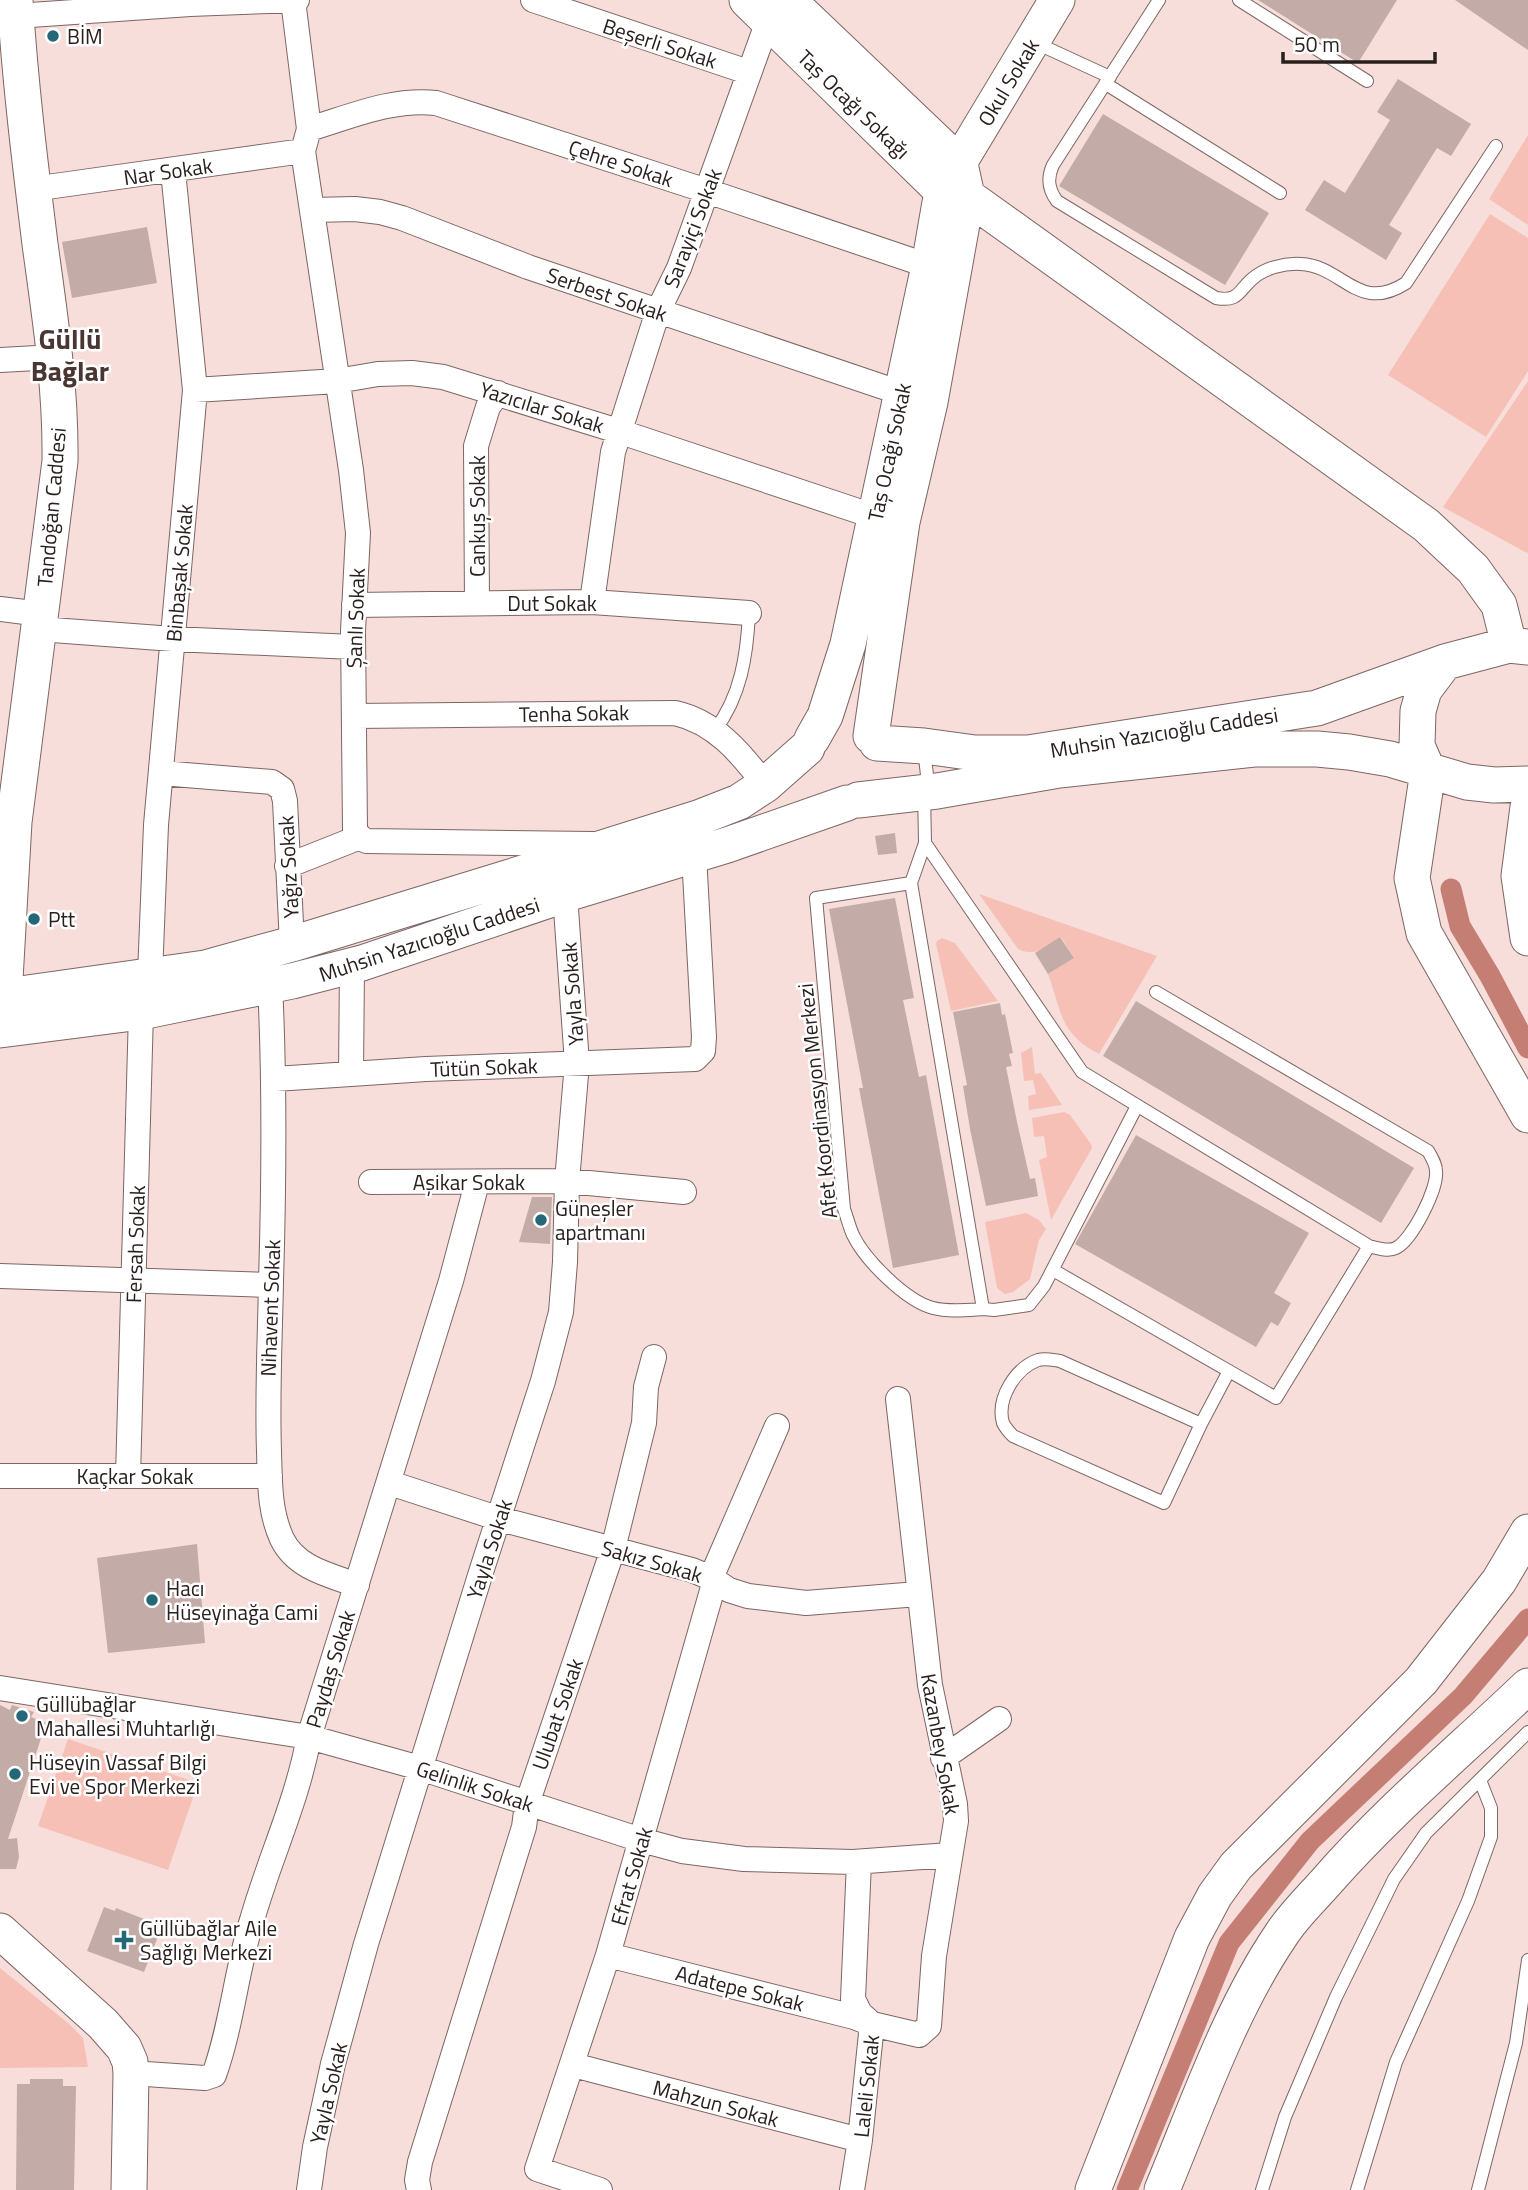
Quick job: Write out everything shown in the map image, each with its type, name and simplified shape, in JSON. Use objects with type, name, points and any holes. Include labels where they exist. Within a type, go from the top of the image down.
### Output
[{"type":"street","points":[[16,8],[164,6],[295,0]]},
{"type":"street","name":"Şanlı Sokak","points":[[295,0],[312,210],[357,521],[353,647],[355,830],[360,837]]},
{"type":"street","name":"Beşerli Sokak","points":[[533,0],[748,72]]},
{"type":"street","name":"Okul Sokak","points":[[956,184],[1032,41],[1057,0]]},
{"type":"street","name":"Sarayiçi Sokak","points":[[592,602],[618,430],[658,312],[708,191],[773,5]]},
{"type":"street","points":[[773,5],[956,184],[1426,525],[1473,569],[1522,638]]},
{"type":"street","name":"Tandoğan Caddesi","points":[[1,1010],[14,822],[60,461],[60,397],[33,189],[16,8]]},
{"type":"street","name":"Çehre Sokak","points":[[306,140],[396,103],[436,103],[942,270]]},
{"type":"street","name":"Nar Sokak","points":[[33,189],[173,171],[306,140]]},
{"type":"street","name":"Binbaşak Sokak","points":[[150,975],[156,825],[195,390],[173,171]]},
{"type":"street","name":"Taş Ocağı Sokak","points":[[810,743],[825,716],[889,520],[942,270],[956,184]]},
{"type":"street","name":"Serbest Sokak","points":[[312,210],[355,209],[402,218],[502,258],[916,397]]},
{"type":"street","points":[[0,360],[55,358]]},
{"type":"street","name":"Yazıcılar Sokak","points":[[195,390],[337,381],[378,374],[412,373],[443,377],[618,430],[889,520]]},
{"type":"street","name":"Cankuş Sokak","points":[[477,603],[476,446],[488,407],[498,393]]},
{"type":"street","name":"Taş Ocağı Sokak","points":[[874,740],[889,520]]},
{"type":"street","name":"Dut Sokak","points":[[354,605],[592,602],[749,613]]},
{"type":"street","points":[[0,610],[40,621],[173,639],[353,647]]},
{"type":"street","name":"Muhsin Yazıcıoğlu Caddesi","points":[[874,740],[975,753],[1028,753],[1317,708],[1445,662],[1522,638]]},
{"type":"street","points":[[1445,662],[1424,690],[1418,711],[1418,746],[1428,771],[1412,878],[1424,933],[1528,1115]]},
{"type":"street","name":"Tenha Sokak","points":[[354,716],[675,713],[694,718],[715,730],[747,762],[765,785]]},
{"type":"street","points":[[845,724],[858,727],[874,740],[881,753],[881,776],[868,794],[852,802],[826,799],[811,786],[804,767],[810,743],[821,731],[845,724]]},
{"type":"street","name":"Muhsin Yazıcıoğlu Caddesi","points":[[1,1010],[150,975],[205,968],[292,944],[698,818],[738,802],[765,785],[810,743]]},
{"type":"street","name":"Muhsin Yazıcıoğlu Caddesi","points":[[1,1010],[141,1012],[281,983],[352,966],[852,802],[924,791],[937,792],[1059,770],[1254,749],[1317,749],[1390,759],[1481,784],[1528,784]]},
{"type":"street","name":"Yağız Sokak","points":[[160,774],[272,782],[282,789],[285,801],[292,944]]},
{"type":"street","points":[[1528,807],[1519,876],[1528,938]]},
{"type":"street","points":[[287,866],[360,837],[366,841],[610,844]]},
{"type":"street","name":"Tütün Sokak","points":[[275,1079],[695,1059],[703,1051],[694,855]]},
{"type":"street","name":"Yayla Sokak","points":[[309,2190],[315,2147],[344,2022],[420,1768],[543,1381],[561,1312],[567,1181],[577,1063],[565,895]]},
{"type":"street","points":[[281,983],[292,944]]},
{"type":"street","points":[[351,1074],[352,966]]},
{"type":"street","name":"Nihavent Sokak","points":[[281,983],[275,1079],[268,1341],[271,1503],[283,1541],[295,1558],[310,1567],[357,1585]]},
{"type":"street","name":"Fersah Sokak","points":[[128,1476],[141,1012]]},
{"type":"street","name":"Aşikar Sokak","points":[[372,1182],[567,1181],[684,1192]]},
{"type":"street","name":"Paydaş Sokak","points":[[131,2073],[205,2078],[214,2075],[232,2012],[251,1921],[298,1789],[309,1737],[452,1281],[477,1183]]},
{"type":"street","points":[[0,1276],[271,1285]]},
{"type":"street","name":"Ulubat Sokak","points":[[419,2190],[420,2162],[524,1827],[527,1804],[613,1549],[644,1423],[646,1387],[654,1357]]},
{"type":"street","name":"Kazanbey Sokak","points":[[872,2024],[919,2035],[929,2026],[934,1956],[955,1813],[930,1685],[898,1399]]},
{"type":"street","name":"Efrat Sokak","points":[[600,2190],[545,2174],[573,2065],[608,1955],[713,1579],[777,1426]]},
{"type":"street","name":"Kaçkar Sokak","points":[[0,1476],[270,1476]]},
{"type":"street","name":"Sakız Sokak","points":[[390,1483],[500,1519],[674,1565],[713,1579],[729,1590],[747,1596],[806,1603],[918,1594]]},
{"type":"street","points":[[1093,2190],[1192,1938],[1214,1895],[1236,1866],[1421,1681],[1499,1581],[1528,1532]]},
{"type":"street","points":[[1162,2190],[1212,2070],[1259,1970],[1283,1932],[1353,1851],[1394,1809],[1528,1686]]},
{"type":"street","name":"Gelinlik Sokak","points":[[0,1688],[309,1737],[420,1768],[682,1851],[744,1858],[859,1862],[950,1855]]},
{"type":"street","points":[[943,1758],[999,1719]]},
{"type":"street","name":"Laleli Sokak","points":[[852,2190],[872,2024],[860,2013],[853,1999],[859,1862]]},
{"type":"street","points":[[0,1931],[103,2024],[124,2048],[131,2073],[129,2190]]},
{"type":"street","name":"Adatepe Sokak","points":[[608,1955],[854,2017],[872,2024]]},
{"type":"street","name":"Mahzun Sokak","points":[[573,2065],[860,2140]]},
{"type":"lane","points":[[1159,0],[1050,172],[1049,179],[1052,194],[1057,201],[1216,299],[1231,299],[1239,295],[1248,282],[1258,275],[1269,269],[1292,264],[1320,267],[1357,290],[1368,293],[1379,294],[1397,289],[1406,284],[1496,146]]},
{"type":"lane","points":[[1239,0],[1367,81]]},
{"type":"lane","points":[[1032,41],[1108,80],[1280,193]]},
{"type":"lane","points":[[715,730],[727,714],[737,690],[745,662],[749,613]]},
{"type":"lane","points":[[923,746],[927,762],[924,791],[925,843],[911,883],[983,1309]]},
{"type":"lane","points":[[925,843],[1082,1072],[1369,1246],[1383,1250],[1396,1248],[1423,1212],[1435,1184],[1437,1173],[1428,1151],[1156,992]]},
{"type":"lane","name":"Afet Koordinasyon Merkezi","points":[[911,883],[816,898],[844,1209],[853,1236],[884,1275],[914,1298],[933,1308],[994,1310],[1029,1305],[1053,1270],[1137,1106]]},
{"type":"lane","points":[[1053,1270],[1276,1398],[1369,1246]]},
{"type":"lane","points":[[1201,1424],[1060,1361],[1041,1359],[1020,1369],[1009,1386],[1003,1423],[1013,1436],[1164,1503],[1229,1371]]},
{"type":"lane","points":[[1262,2190],[1285,2117],[1325,2021],[1394,1879],[1426,1833],[1528,1732]]},
{"type":"lane","points":[[1357,2190],[1396,2063],[1468,1901],[1491,1837],[1491,1808],[1480,1780]]},
{"type":"lane","points":[[1478,2190],[1516,2043],[1528,1960]]},
{"type":"shaded area","points":[[1528,135],[1528,225],[1489,199]]},
{"type":"shaded area","points":[[1490,214],[1528,238],[1528,371],[1486,437],[1388,375]]},
{"type":"shaded area","points":[[1528,381],[1528,552],[1527,553],[1443,507]]},
{"type":"shaded area","points":[[979,894],[1157,956],[1099,1054],[1076,1038],[1069,1029],[1048,974],[1074,958],[1061,937],[1035,952],[1018,949]]},
{"type":"shaded area","points":[[942,938],[955,943],[998,1001],[951,1011],[936,944]]},
{"type":"shaded area","points":[[1032,1047],[1035,1074],[1041,1073],[1062,1105],[1029,1110],[1028,1096],[1036,1094],[1033,1080],[1024,1081],[1021,1053]]},
{"type":"shaded area","points":[[1064,1112],[1070,1115],[1092,1148],[1051,1220],[1039,1160],[1047,1157],[1044,1136],[1034,1137],[1032,1118]]},
{"type":"shaded area","points":[[1026,1213],[1039,1220],[1046,1229],[1039,1240],[1030,1279],[1013,1292],[1005,1294],[997,1288],[985,1222]]},
{"type":"shaded area","points":[[68,1739],[198,1783],[168,1870],[38,1826]]},
{"type":"shaded area","points":[[0,1968],[83,2038],[88,2067],[0,2068]]},
{"type":"building","points":[[1258,0],[1397,0],[1358,63]]},
{"type":"building","points":[[1455,0],[1528,0],[1528,50]]},
{"type":"building","points":[[1398,79],[1471,124],[1451,156],[1437,148],[1389,225],[1402,233],[1386,260],[1305,210],[1324,180],[1345,193],[1390,120],[1377,112]]},
{"type":"building","points":[[1103,114],[1269,213],[1225,285],[1059,186]]},
{"type":"building","points":[[147,227],[157,283],[72,298],[62,242]]},
{"type":"building","points":[[895,833],[897,853],[878,855],[875,836]]},
{"type":"building","points":[[895,898],[914,998],[903,1000],[919,1077],[926,1075],[959,1255],[893,1268],[829,909]]},
{"type":"building","points":[[1060,937],[1074,958],[1048,974],[1035,953]]},
{"type":"building","points":[[1136,1001],[1414,1168],[1381,1223],[1103,1056]]},
{"type":"building","points":[[1000,1003],[1013,1053],[1009,1054],[1012,1066],[1006,1067],[1030,1179],[1035,1178],[1038,1196],[986,1206],[970,1129],[963,1086],[967,1085],[953,1012]]},
{"type":"building","points":[[1136,1135],[1309,1233],[1274,1293],[1291,1303],[1278,1326],[1271,1322],[1256,1347],[1075,1244]]},
{"type":"building","name":"Güneşler apartmanı","points":[[532,1197],[552,1197],[550,1244],[519,1242]]},
{"type":"building","name":"Hacı Hüseyinağa Cami","points":[[197,1544],[205,1643],[108,1653],[97,1558]]},
{"type":"building","name":"Hüseyin Vassaf Bilgi Evi ve Spor Merkezi","points":[[0,1705],[10,1710],[12,1705],[34,1712],[31,1717],[46,1723],[8,1839],[17,1838],[19,1857],[16,1869],[0,1869]]},
{"type":"building","name":"Güllübağlar Aile Sağlığı Merkezi","points":[[104,1907],[115,1911],[116,1908],[149,1921],[148,1924],[161,1929],[144,1972],[87,1951]]},
{"type":"building","points":[[30,2079],[63,2079],[63,2086],[76,2086],[74,2190],[16,2190],[17,2084],[30,2084]]},
{"type":"waterway","points":[[1451,889],[1460,926],[1528,1048]]},
{"type":"waterway","points":[[1127,2190],[1229,1943],[1310,1841],[1463,1696],[1528,1619]]},
{"type":"place","name":"BİM","points":[[53,36]]},
{"type":"place","name":"Ptt","points":[[34,919]]},
{"type":"place","name":"Güneşler apartmanı","points":[[541,1220]]},
{"type":"place","name":"Hacı Hüseyinağa Cami","points":[[152,1600]]},
{"type":"place","name":"Güllübağlar Mahallesi Muhtarlığı","points":[[22,1716]]},
{"type":"place","name":"Hüseyin Vassaf Bilgi Evi ve Spor Merkezi","points":[[15,1774]]},
{"type":"place","name":"Güllübağlar Aile Sağlığı Merkezi","points":[[124,1940]]},
{"type":"district","name":"Güllü Bağlar","points":[[70,354]]}]
